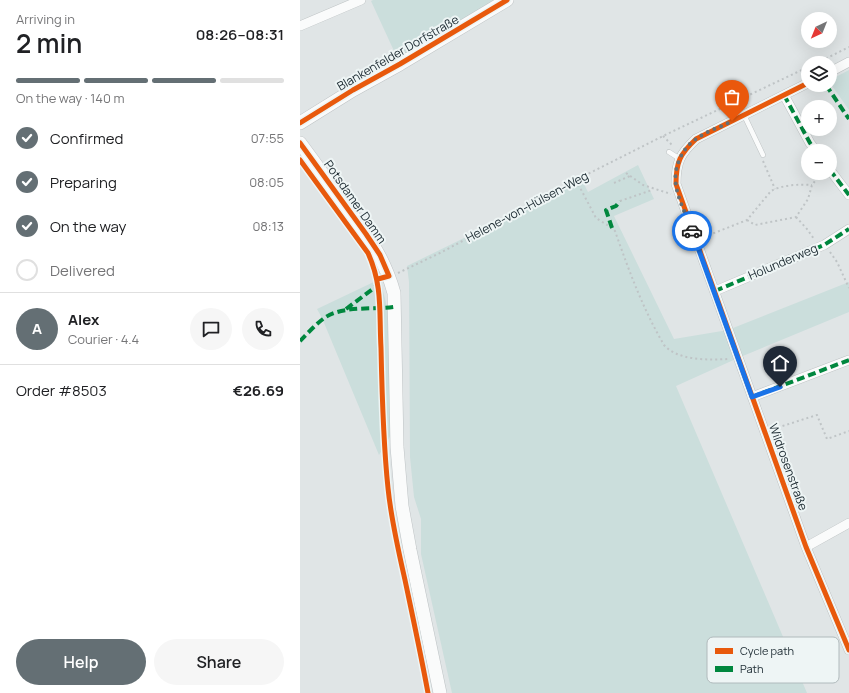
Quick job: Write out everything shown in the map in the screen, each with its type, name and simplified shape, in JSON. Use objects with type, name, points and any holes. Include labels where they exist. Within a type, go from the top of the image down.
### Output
[{"type":"main road","name":"Blankenfelder Dorfstraße","points":[[300,123],[353,90],[400,64],[507,0]]},
{"type":"main road","name":"Potsdamer Damm","points":[[300,143],[380,255],[394,293],[397,447],[402,506],[440,693]]},
{"type":"street","points":[[300,26],[361,0]]},
{"type":"street","points":[[837,68],[849,62]]},
{"type":"street","name":"Wildrosenstraße","points":[[801,86],[696,139],[687,148],[680,159],[676,168],[676,184],[806,547],[849,650]]},
{"type":"street","points":[[784,95],[811,144]]},
{"type":"street","points":[[837,179],[849,195]]},
{"type":"street","name":"Holunderweg","points":[[714,291],[822,246],[849,229]]},
{"type":"street","points":[[752,397],[849,360]]},
{"type":"street","points":[[806,547],[849,523]]},
{"type":"lane","points":[[744,115],[763,155]]},
{"type":"lane","points":[[669,152],[680,159]]},
{"type":"path","points":[[831,56],[849,47]]},
{"type":"path","points":[[763,155],[761,157],[775,189]]},
{"type":"path","points":[[626,173],[643,185],[680,197]]},
{"type":"path","points":[[614,183],[630,176]]},
{"type":"path","points":[[576,180],[596,218],[615,231],[630,275],[644,309],[668,350],[688,357],[714,360],[738,358]]},
{"type":"path","points":[[746,220],[755,225],[796,217],[808,200],[812,185],[816,180]]},
{"type":"path","points":[[695,240],[746,220],[771,191],[775,189],[812,185]]},
{"type":"path","points":[[620,201],[653,189]]},
{"type":"path","points":[[796,217],[836,262],[849,288]]},
{"type":"path","points":[[764,432],[817,415],[827,439],[849,431]]},
{"type":"shaded area","points":[[507,0],[400,64],[371,1]]},
{"type":"shaded area","points":[[849,70],[849,110],[836,92],[837,76]]},
{"type":"shaded area","points":[[638,165],[654,199],[614,216],[674,339],[728,330],[849,282],[849,312],[738,358],[676,386],[783,637],[707,637],[707,683],[803,683],[807,693],[452,693],[421,554],[421,519],[414,497],[410,457],[409,282],[407,266],[582,180],[588,192]]},
{"type":"shaded area","points":[[380,279],[387,307],[392,433],[379,455],[317,309]]},
{"type":"marked path","points":[[831,92],[849,119]]},
{"type":"marked path","points":[[784,95],[811,144]]},
{"type":"marked path","points":[[837,179],[849,195]]},
{"type":"marked path","points":[[612,228],[606,210],[616,206],[620,201]]},
{"type":"marked path","points":[[715,291],[824,245],[849,229]]},
{"type":"marked path","points":[[346,309],[378,285]]},
{"type":"marked path","points":[[300,341],[320,321],[330,315],[348,310],[394,307]]},
{"type":"marked path","points":[[752,397],[849,360]]},
{"type":"cycle path","points":[[300,123],[353,90],[400,64],[507,0]]},
{"type":"cycle path","points":[[801,86],[696,139],[686,149],[680,159],[677,170],[676,184],[806,547],[849,650]]},
{"type":"cycle path","points":[[300,143],[380,255],[389,276],[378,279]]},
{"type":"cycle path","points":[[300,160],[368,253],[376,277],[379,300],[382,401],[389,500],[428,693]]},
{"type":"way so far","points":[[692,231],[676,184],[676,168],[682,155],[696,139],[732,121]]},
{"type":"route","points":[[692,231],[752,397],[780,387]]}]
